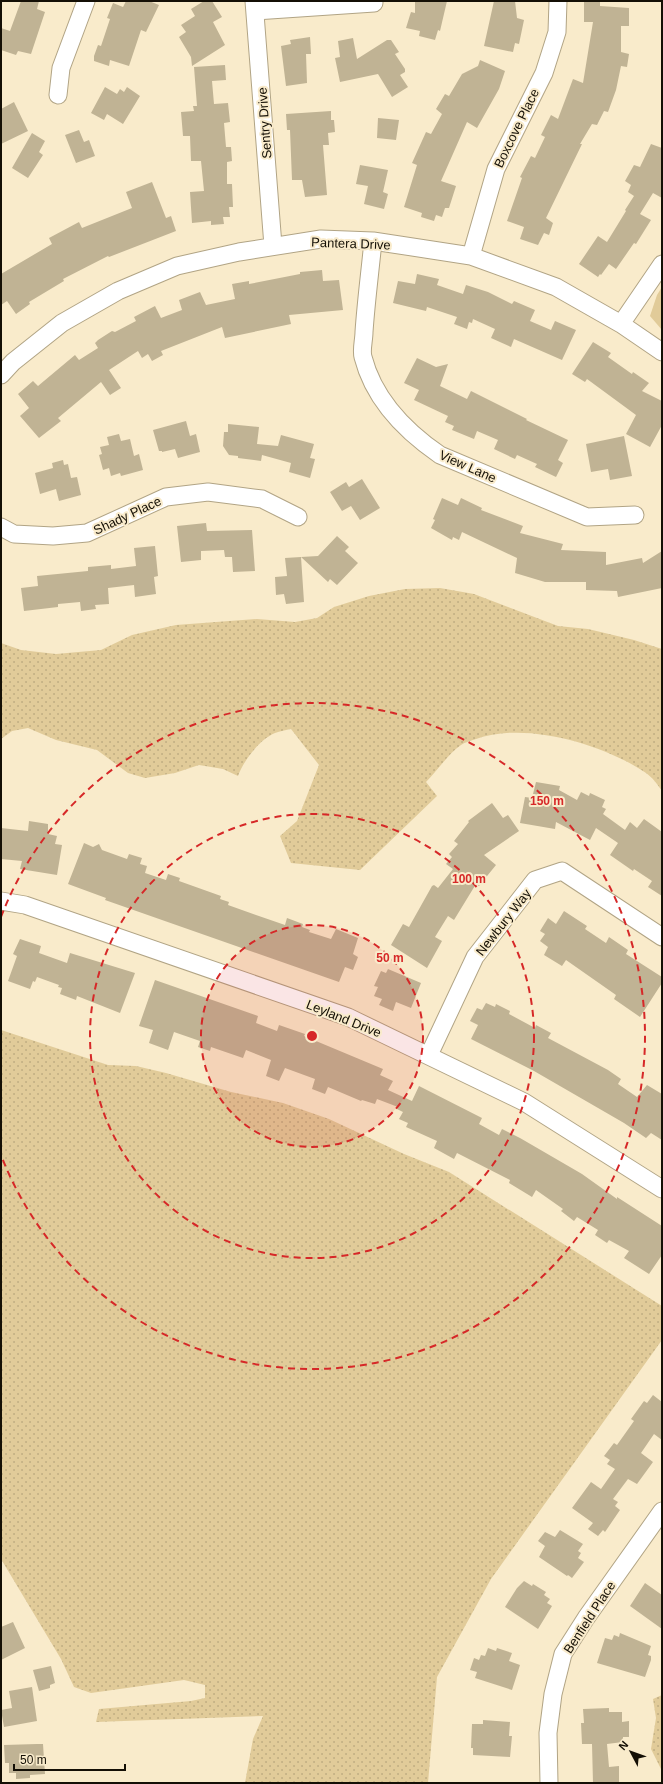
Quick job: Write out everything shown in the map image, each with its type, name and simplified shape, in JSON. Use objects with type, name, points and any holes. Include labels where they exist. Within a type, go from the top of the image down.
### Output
[{"type":"street","points":[[58,95],[60,68],[86,1]]},
{"type":"street","name":"Boxcove Place","points":[[471,256],[496,169],[544,72],[557,32],[558,1]]},
{"type":"street","points":[[255,6],[374,4]]},
{"type":"street","name":"Sentry Drive","points":[[255,6],[273,246]]},
{"type":"street","name":"Pantera Drive","points":[[1,375],[13,362],[62,323],[118,291],[177,266],[239,252],[321,240],[374,241],[471,256],[556,287],[621,324],[662,352]]},
{"type":"street","name":"View Lane","points":[[374,241],[366,308],[363,355],[375,390],[396,418],[419,441],[440,455],[587,517],[635,515]]},
{"type":"street","points":[[621,324],[662,264]]},
{"type":"street","name":"Shady Place","points":[[1,527],[14,534],[53,536],[87,533],[166,497],[208,492],[262,499],[298,516]]},
{"type":"street","name":"Newbury Way","points":[[430,1055],[475,957],[535,880],[562,871],[662,937]]},
{"type":"street","name":"Leyland Drive","points":[[1,901],[26,905],[348,1017],[430,1055],[524,1102],[662,1189]]},
{"type":"street","name":"Benfield Place","points":[[549,1783],[548,1733],[553,1694],[563,1654],[586,1618],[662,1512]]},
{"type":"shaded area","points":[[662,287],[662,330],[650,316],[657,295]]},
{"type":"shaded area","points":[[440,588],[474,594],[558,626],[588,629],[634,640],[662,649],[662,791],[653,779],[629,762],[609,753],[564,738],[540,734],[517,733],[496,734],[476,739],[466,742],[448,757],[426,782],[437,796],[360,870],[291,863],[280,836],[297,821],[319,765],[291,729],[275,733],[263,740],[248,757],[238,776],[223,769],[199,765],[175,773],[145,778],[128,773],[97,750],[56,740],[28,728],[12,731],[1,739],[1,643],[21,650],[56,654],[101,650],[132,635],[176,625],[257,619],[295,622],[317,618],[334,607],[369,596],[405,589]]},
{"type":"shaded area","points":[[1,1030],[108,1065],[136,1066],[166,1073],[231,1092],[283,1103],[329,1119],[404,1154],[449,1172],[662,1306],[662,1340],[491,1579],[437,1677],[428,1783],[245,1783],[253,1739],[263,1716],[96,1722],[99,1709],[191,1701],[205,1698],[205,1685],[184,1680],[91,1693],[74,1687],[61,1659],[1,1559]]},
{"type":"shaded area","points":[[662,1695],[662,1771],[651,1749],[656,1718],[653,1699]]},
{"type":"building","points":[[21,1],[39,1],[37,9],[45,12],[31,54],[18,51],[16,55],[1,50],[1,28],[10,31]]},
{"type":"building","points":[[126,1],[149,1],[159,5],[146,32],[141,30],[129,66],[110,60],[109,66],[94,61],[94,56],[98,45],[101,46],[110,19],[107,18],[113,3],[123,7]]},
{"type":"building","points":[[204,1],[212,1],[222,17],[213,22],[225,45],[192,66],[191,57],[179,37],[186,32],[181,25],[195,16],[191,9]]},
{"type":"building","points":[[415,1],[447,1],[440,31],[438,30],[435,40],[419,36],[420,31],[406,28],[411,12],[415,13]]},
{"type":"building","points":[[494,1],[515,1],[517,18],[524,20],[519,44],[515,43],[513,52],[484,46]]},
{"type":"building","points":[[584,1],[600,1],[600,6],[629,8],[629,26],[621,26],[621,52],[629,54],[627,67],[621,66],[616,90],[608,112],[604,111],[597,125],[592,124],[580,144],[582,144],[546,218],[553,223],[549,235],[544,233],[538,245],[520,239],[524,227],[507,221],[522,178],[520,177],[531,156],[535,158],[545,137],[541,135],[551,115],[558,119],[573,79],[583,83],[593,22],[584,22]]},
{"type":"building","points":[[310,37],[311,54],[306,54],[307,83],[286,86],[281,46],[291,44],[290,40]]},
{"type":"building","points":[[353,38],[357,59],[387,40],[391,40],[399,52],[395,54],[405,69],[405,72],[400,75],[408,87],[392,97],[378,74],[340,82],[335,58],[340,57],[338,41]]},
{"type":"building","points":[[480,60],[505,71],[499,89],[477,128],[467,122],[441,181],[456,186],[449,208],[445,208],[442,217],[436,215],[434,221],[421,217],[422,213],[404,207],[417,165],[412,163],[426,132],[431,134],[442,114],[436,109],[445,94],[449,96],[462,74],[478,66]]},
{"type":"building","points":[[225,65],[226,80],[212,81],[214,104],[228,103],[230,122],[224,123],[226,147],[231,147],[232,161],[227,162],[227,184],[232,184],[233,207],[229,207],[230,217],[223,217],[224,224],[211,225],[211,221],[192,223],[190,192],[204,191],[201,161],[191,161],[190,136],[183,136],[181,112],[194,111],[193,106],[197,106],[194,67]]},
{"type":"building","points":[[105,87],[117,94],[120,89],[124,92],[127,87],[140,96],[123,124],[107,114],[104,120],[91,113]]},
{"type":"building","points":[[14,102],[28,131],[1,144],[1,109]]},
{"type":"building","points":[[331,111],[331,120],[334,120],[335,132],[328,133],[329,145],[323,145],[327,195],[305,197],[302,180],[292,180],[290,130],[287,130],[286,114]]},
{"type":"building","points":[[378,118],[399,120],[396,140],[377,138]]},
{"type":"building","points":[[79,130],[84,142],[89,140],[95,156],[76,163],[65,135]]},
{"type":"building","points":[[32,133],[45,141],[39,152],[43,155],[28,178],[12,168]]},
{"type":"building","points":[[651,144],[662,148],[662,198],[653,193],[640,214],[651,220],[636,244],[634,243],[616,269],[609,264],[598,277],[579,264],[598,236],[607,242],[626,211],[625,210],[634,196],[628,192],[631,185],[625,181],[634,165],[640,167]]},
{"type":"building","points":[[360,165],[388,170],[383,192],[388,194],[384,209],[364,204],[368,186],[356,184]]},
{"type":"building","points":[[152,182],[166,218],[171,216],[176,231],[109,257],[108,256],[63,279],[64,281],[29,302],[30,304],[16,314],[7,301],[1,305],[1,274],[52,244],[49,238],[79,222],[82,228],[132,208],[126,192]]},
{"type":"building","points":[[322,270],[323,281],[339,280],[343,310],[289,315],[291,324],[225,338],[222,327],[161,351],[163,355],[152,361],[148,354],[142,358],[138,351],[109,370],[121,388],[110,395],[101,382],[58,418],[61,421],[39,438],[20,416],[29,408],[18,394],[33,381],[38,386],[75,355],[79,360],[98,348],[95,343],[98,340],[112,331],[115,332],[136,321],[134,317],[155,306],[161,318],[182,310],[179,300],[200,292],[206,305],[235,299],[232,284],[249,281],[249,284],[300,274],[300,272]]},
{"type":"building","points":[[417,274],[439,279],[437,285],[463,294],[466,285],[488,292],[512,304],[514,301],[535,310],[530,321],[551,330],[555,321],[576,330],[562,360],[514,339],[511,347],[491,338],[495,329],[473,319],[472,323],[469,322],[467,329],[454,324],[457,317],[427,307],[426,311],[393,303],[398,281],[415,284]]},
{"type":"building","points":[[593,342],[611,353],[608,357],[632,374],[633,372],[649,383],[642,391],[662,401],[662,425],[650,447],[626,434],[636,415],[587,379],[585,382],[572,374]]},
{"type":"building","points":[[417,358],[436,367],[448,364],[440,386],[467,399],[471,391],[568,440],[558,460],[563,463],[556,477],[535,467],[537,464],[517,455],[515,459],[494,449],[498,440],[477,431],[474,439],[452,430],[454,426],[445,422],[448,416],[414,400],[419,390],[404,383]]},
{"type":"building","points":[[186,421],[190,436],[196,434],[200,452],[178,458],[175,449],[162,452],[159,451],[153,430]]},
{"type":"building","points":[[228,424],[259,427],[257,444],[278,446],[281,435],[314,444],[310,458],[315,459],[310,478],[289,472],[291,463],[262,455],[261,461],[238,458],[238,456],[229,455],[223,446],[224,432],[228,432]]},
{"type":"building","points":[[119,434],[121,441],[130,439],[134,456],[139,454],[143,470],[121,476],[120,473],[111,476],[109,468],[103,470],[99,455],[102,454],[100,447],[109,445],[107,437]]},
{"type":"building","points":[[624,436],[632,476],[610,480],[608,469],[591,472],[586,444]]},
{"type":"building","points":[[63,460],[64,465],[68,464],[71,478],[77,477],[81,495],[59,501],[56,489],[40,494],[35,473],[53,468],[52,463]]},
{"type":"building","points":[[362,479],[380,508],[360,520],[351,506],[342,511],[330,492],[346,482],[349,487]]},
{"type":"building","points":[[442,498],[458,505],[461,498],[482,508],[481,510],[523,526],[520,533],[563,544],[561,550],[606,552],[606,565],[642,558],[643,563],[662,551],[662,588],[618,597],[617,591],[586,590],[586,582],[545,582],[515,573],[517,558],[462,532],[459,540],[453,537],[452,540],[431,528],[435,520],[433,519]]},
{"type":"building","points":[[206,523],[207,531],[252,530],[255,571],[233,572],[232,557],[225,557],[224,550],[201,551],[201,560],[181,562],[177,526]]},
{"type":"building","points":[[337,536],[349,547],[345,551],[358,563],[337,585],[330,579],[328,582],[301,557],[318,556]]},
{"type":"building","points":[[155,546],[158,576],[154,577],[156,594],[135,597],[134,585],[108,588],[109,604],[95,605],[96,609],[81,611],[80,602],[58,604],[58,607],[24,611],[21,588],[38,586],[37,576],[88,571],[88,567],[111,565],[111,569],[136,566],[134,548]]},
{"type":"building","points":[[301,557],[304,602],[286,604],[284,594],[276,595],[275,577],[287,576],[285,558]]},
{"type":"building","points":[[536,782],[560,786],[559,790],[577,800],[581,792],[589,796],[590,793],[605,800],[602,807],[606,809],[603,814],[625,830],[630,822],[637,828],[644,819],[662,832],[662,896],[648,887],[652,881],[634,869],[633,871],[610,855],[618,843],[596,828],[590,840],[556,822],[555,829],[520,823],[525,797],[532,798]]},
{"type":"building","points":[[492,803],[503,818],[508,815],[519,831],[484,855],[496,865],[479,886],[476,884],[454,920],[448,916],[435,937],[442,941],[427,968],[391,945],[403,924],[409,927],[432,886],[434,885],[438,888],[453,869],[446,864],[452,857],[449,854],[458,844],[454,841],[469,822],[468,821]]},
{"type":"building","points":[[29,821],[48,824],[48,834],[57,836],[55,844],[62,845],[57,875],[20,869],[22,861],[1,859],[1,828],[28,831]]},
{"type":"building","points":[[84,843],[93,847],[99,844],[102,850],[127,859],[129,854],[142,858],[140,864],[147,866],[145,873],[166,880],[168,874],[180,878],[179,881],[221,896],[220,899],[229,902],[228,905],[256,915],[285,925],[287,918],[303,924],[302,927],[310,930],[309,932],[331,939],[336,929],[358,938],[353,954],[358,957],[353,970],[345,967],[339,982],[105,900],[106,898],[68,884]]},
{"type":"building","points":[[564,911],[587,926],[585,929],[606,943],[609,937],[628,950],[626,954],[662,977],[662,983],[640,1017],[614,999],[616,995],[566,960],[562,966],[544,955],[548,947],[540,941],[545,934],[540,931],[548,918],[556,924]]},
{"type":"building","points":[[20,939],[41,946],[39,953],[67,963],[70,953],[135,973],[120,1013],[77,996],[76,1000],[60,994],[62,988],[58,987],[59,985],[37,977],[35,982],[33,981],[30,989],[8,981],[17,956],[13,954]]},
{"type":"building","points":[[388,969],[421,983],[411,1008],[396,1002],[393,1011],[379,1005],[382,999],[374,996],[378,987],[374,986],[381,971],[386,973]]},
{"type":"building","points":[[155,980],[258,1016],[256,1023],[277,1031],[279,1025],[305,1034],[304,1036],[383,1069],[380,1075],[393,1081],[388,1090],[412,1101],[419,1086],[482,1118],[479,1124],[499,1135],[502,1129],[520,1138],[582,1174],[617,1199],[617,1197],[662,1226],[662,1255],[649,1274],[624,1258],[629,1251],[609,1240],[607,1243],[595,1235],[598,1230],[577,1217],[574,1221],[561,1211],[563,1209],[536,1190],[532,1197],[509,1183],[510,1180],[457,1153],[454,1159],[434,1148],[437,1141],[406,1127],[408,1123],[399,1119],[403,1112],[397,1109],[398,1107],[377,1099],[375,1104],[361,1101],[328,1087],[325,1094],[312,1089],[315,1079],[285,1068],[279,1081],[266,1076],[271,1060],[246,1050],[243,1058],[211,1047],[210,1051],[198,1047],[200,1041],[174,1032],[168,1050],[149,1043],[153,1030],[139,1026]]},
{"type":"building","points":[[486,1003],[495,1007],[496,1004],[510,1011],[509,1014],[535,1028],[536,1025],[551,1033],[548,1038],[608,1070],[621,1079],[618,1084],[637,1097],[647,1085],[662,1094],[662,1140],[651,1133],[646,1138],[624,1123],[534,1071],[471,1039],[478,1025],[470,1021],[477,1008],[482,1010]]},
{"type":"building","points":[[653,1395],[662,1402],[662,1440],[654,1434],[641,1453],[653,1462],[637,1484],[628,1479],[613,1499],[618,1502],[615,1506],[620,1510],[605,1532],[603,1530],[598,1536],[588,1529],[593,1523],[572,1508],[591,1482],[601,1489],[615,1469],[607,1464],[610,1460],[604,1456],[614,1443],[617,1445],[634,1421],[631,1419],[644,1401],[647,1403]]},
{"type":"building","points":[[560,1530],[583,1544],[578,1551],[581,1553],[578,1558],[584,1562],[572,1578],[539,1557],[545,1546],[538,1541],[545,1532],[555,1537]]},
{"type":"building","points":[[524,1581],[532,1586],[533,1584],[546,1592],[544,1595],[550,1599],[547,1603],[552,1606],[538,1629],[505,1607],[517,1588]]},
{"type":"building","points":[[645,1583],[662,1595],[662,1629],[630,1606]]},
{"type":"building","points":[[13,1622],[25,1648],[1,1660],[1,1627]]},
{"type":"building","points":[[620,1633],[651,1646],[648,1655],[651,1656],[651,1660],[645,1677],[597,1663],[605,1638],[612,1640],[614,1635],[619,1637]]},
{"type":"building","points":[[488,1648],[496,1651],[497,1648],[512,1653],[509,1661],[520,1665],[512,1690],[475,1678],[477,1672],[470,1670],[474,1658],[479,1660],[481,1655],[485,1656]]},
{"type":"building","points":[[51,1666],[55,1683],[50,1685],[50,1688],[39,1691],[33,1670]]},
{"type":"building","points":[[32,1687],[37,1721],[4,1727],[1,1710],[12,1708],[9,1691]]},
{"type":"building","points":[[609,1708],[609,1712],[622,1712],[622,1722],[629,1721],[629,1737],[623,1737],[623,1742],[607,1744],[609,1767],[619,1766],[619,1783],[593,1783],[592,1744],[582,1744],[581,1723],[584,1723],[583,1709]]},
{"type":"building","points":[[483,1720],[510,1722],[509,1736],[512,1736],[510,1757],[473,1755],[473,1748],[471,1748],[472,1724],[483,1724]]},
{"type":"building","points":[[43,1744],[45,1774],[30,1775],[30,1778],[16,1779],[16,1773],[9,1773],[9,1763],[5,1763],[4,1745]]}]
